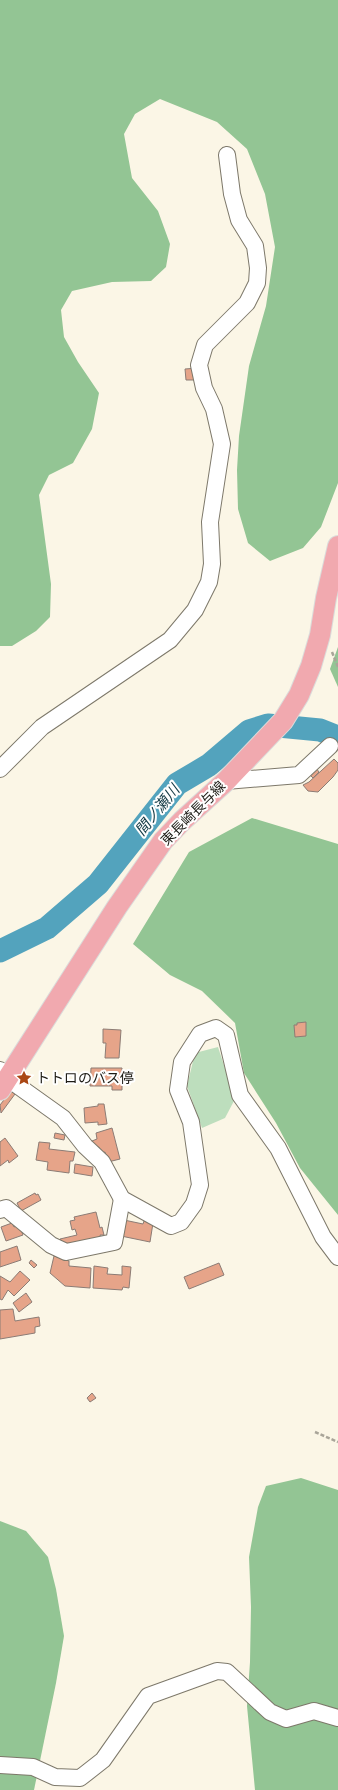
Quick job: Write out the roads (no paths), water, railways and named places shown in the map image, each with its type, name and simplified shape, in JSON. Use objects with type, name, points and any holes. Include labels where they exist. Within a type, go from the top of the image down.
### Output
[{"type":"main road","name":"東長崎長与線","points":[[2,1079],[52,1010],[117,907],[163,842],[182,821],[226,781],[283,721],[299,695],[311,666],[320,634],[326,598],[338,546]]},
{"type":"street","points":[[0,769],[42,727],[170,640],[195,610],[209,582],[212,564],[210,522],[222,444],[214,409],[204,388],[199,364],[206,346],[247,303],[257,283],[258,268],[254,246],[240,220],[232,194],[227,155]]},
{"type":"street","points":[[226,781],[299,775],[330,746]]},
{"type":"street","points":[[2,1079],[63,1118],[85,1146],[102,1162],[122,1199],[171,1226],[181,1222],[194,1204],[200,1186],[191,1122],[178,1090],[182,1062],[200,1034],[216,1028],[226,1035],[240,1095],[278,1148],[323,1237],[338,1257]]},
{"type":"street","points":[[0,1210],[6,1208],[51,1245],[66,1252],[114,1242],[122,1199]]},
{"type":"street","points":[[0,1766],[33,1767],[55,1777],[80,1778],[103,1760],[148,1696],[217,1671],[227,1672],[270,1712],[286,1719],[314,1711],[338,1718]]},
{"type":"waterway","name":"間ノ瀬川","points":[[0,951],[47,928],[98,884],[177,784],[209,765],[249,731],[268,725],[320,730],[338,737]]},
{"type":"place","name":"トトロのバス停","points":[[24,1078]]}]
